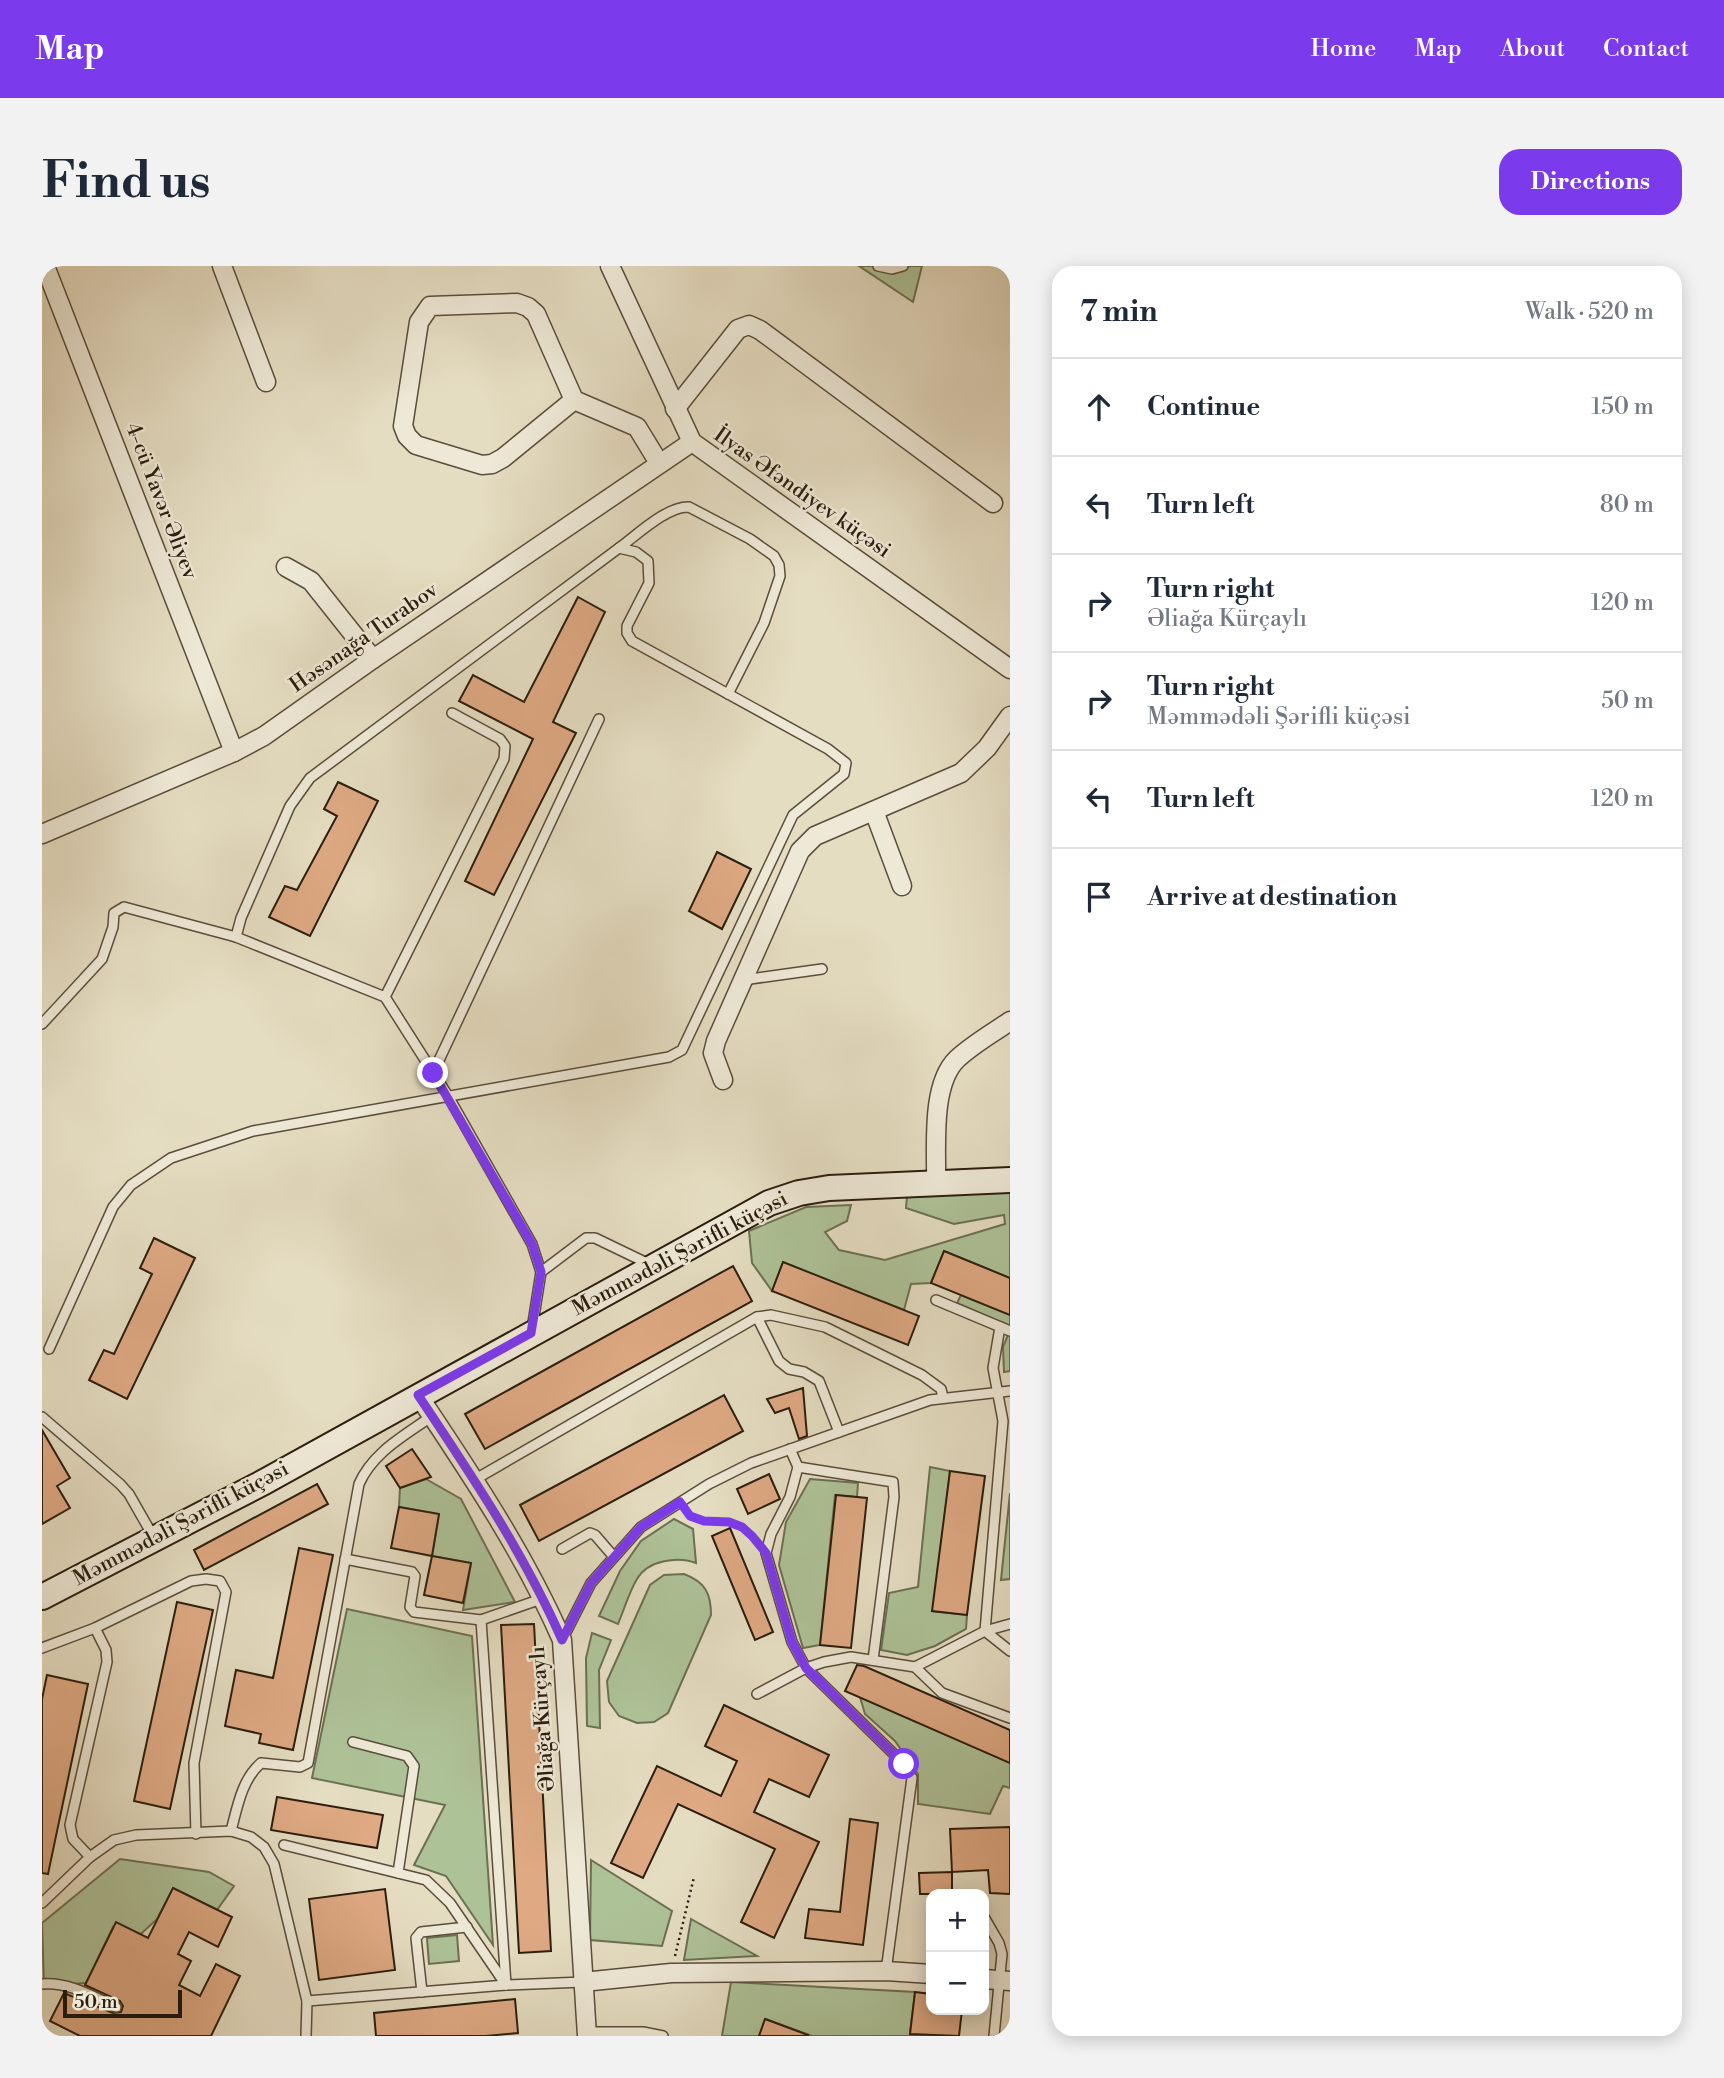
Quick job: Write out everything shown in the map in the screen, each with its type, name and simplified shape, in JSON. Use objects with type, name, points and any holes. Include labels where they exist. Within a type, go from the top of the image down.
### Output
[{"type":"street","name":"4-cü Yavər Əliyev","points":[[45,266],[234,752]]},
{"type":"street","points":[[222,266],[266,382]]},
{"type":"street","name":"İlyas Əfəndiyev küçəsi","points":[[610,266],[692,442],[1010,669]]},
{"type":"street","points":[[574,400],[492,464],[482,464],[416,445],[407,436],[403,426],[418,322],[430,306],[517,303],[528,307],[536,314],[574,400],[637,427],[659,463]]},
{"type":"street","points":[[675,409],[738,329],[749,325],[771,338],[993,503]]},
{"type":"street","name":"Həsənağa Turabov","points":[[42,834],[234,752],[264,736],[692,442]]},
{"type":"street","points":[[286,566],[311,581],[373,659]]},
{"type":"street","points":[[723,1080],[713,1054],[716,1041],[800,851],[815,836],[961,773],[987,748],[1010,716]]},
{"type":"street","points":[[874,810],[902,886]]},
{"type":"street","points":[[936,1184],[938,1106],[942,1085],[956,1060],[1010,1021]]},
{"type":"street","name":"Məmmədəli Şərifli küçəsi","points":[[42,1597],[264,1482],[769,1203],[799,1193],[829,1188],[1010,1180]]},
{"type":"street","name":"Əliağa Kürçaylı","points":[[418,1395],[474,1480],[544,1598],[562,1640],[587,2034]]},
{"type":"street","points":[[583,1982],[671,1973],[886,1971],[926,1974]]},
{"type":"lane","points":[[878,266],[892,269],[903,266]]},
{"type":"lane","points":[[236,937],[241,918],[290,807],[310,778],[668,512],[680,507],[689,507],[750,539],[774,556],[779,565],[780,576],[764,623],[728,694]]},
{"type":"lane","points":[[49,1349],[113,1207],[131,1185],[171,1158],[253,1132],[669,1057],[681,1050],[793,815],[844,774],[846,763],[828,749],[632,641],[627,634],[627,626],[649,583],[648,561],[636,552],[619,548]]},
{"type":"lane","points":[[385,997],[504,759],[505,746],[499,739],[452,713]]},
{"type":"lane","points":[[433,1073],[598,719]]},
{"type":"lane","points":[[42,1024],[102,959],[113,927],[114,913],[124,907],[236,937],[385,997],[448,1096],[532,1244],[541,1272],[531,1333]]},
{"type":"lane","points":[[743,980],[822,969]]},
{"type":"lane","points":[[541,1272],[586,1238],[595,1238],[653,1266]]},
{"type":"lane","points":[[936,1300],[1010,1331]]},
{"type":"lane","points":[[474,1480],[757,1317],[771,1315],[825,1327],[922,1375],[941,1389],[943,1398]]},
{"type":"lane","points":[[757,1317],[779,1361],[789,1369],[804,1372],[819,1381],[838,1432]]},
{"type":"lane","points":[[985,1631],[1003,1421],[993,1368],[1000,1327]]},
{"type":"lane","points":[[562,1640],[591,1583],[641,1527],[709,1484],[751,1463],[790,1448],[930,1400],[1010,1391]]},
{"type":"lane","points":[[231,1831],[241,1796],[253,1770],[261,1763],[300,1767],[308,1763],[359,1484],[366,1467],[374,1458],[432,1416]]},
{"type":"lane","points":[[42,1417],[129,1493],[154,1538]]},
{"type":"lane","points":[[790,1448],[798,1466],[790,1497],[771,1534],[766,1553],[792,1642],[806,1668],[904,1764],[912,1778],[886,1971]]},
{"type":"lane","points":[[798,1466],[893,1482],[894,1497],[873,1660]]},
{"type":"lane","points":[[562,1549],[590,1533],[595,1535],[614,1557]]},
{"type":"lane","points":[[345,1559],[412,1572],[415,1576],[410,1607],[414,1612],[481,1620],[544,1598]]},
{"type":"lane","points":[[42,1647],[95,1628],[191,1581],[206,1578],[220,1581],[226,1592],[194,1763],[195,1834]]},
{"type":"lane","points":[[481,1620],[506,1985]]},
{"type":"lane","points":[[915,1667],[985,1631],[1010,1624]]},
{"type":"lane","points":[[90,1857],[73,1839],[70,1825],[107,1662],[106,1650],[95,1628]]},
{"type":"lane","points":[[985,1631],[1010,1651]]},
{"type":"lane","points":[[757,1694],[806,1668],[851,1657],[915,1667],[942,1693],[1010,1718]]},
{"type":"lane","points":[[353,1742],[407,1756],[414,1766],[398,1873]]},
{"type":"lane","points":[[42,1903],[90,1857],[114,1840],[136,1835],[231,1831],[251,1837],[264,1847],[274,1864],[307,2001],[306,2036]]},
{"type":"lane","points":[[284,1845],[426,1880],[450,1903],[506,1985]]},
{"type":"lane","points":[[989,1926],[1002,1954],[994,2036]]},
{"type":"lane","points":[[422,1992],[416,1938],[421,1932],[467,1927]]},
{"type":"lane","points":[[307,2001],[506,1985],[583,1982]]},
{"type":"lane","points":[[42,1984],[57,1983],[72,1987],[116,2007]]},
{"type":"lane","points":[[587,2034],[643,2032],[663,2036]]},
{"type":"path","points":[[680,1502],[690,1516],[704,1521],[729,1522],[742,1527],[766,1553]]},
{"type":"path","points":[[671,1973],[694,1877]]},
{"type":"green space","points":[[859,266],[922,266],[913,302]]},
{"type":"green space","points":[[1010,1191],[1010,1278],[944,1251],[931,1283],[911,1284],[904,1310],[783,1263],[772,1291],[752,1263],[749,1231],[806,1207],[851,1205],[847,1221],[825,1232],[839,1250],[885,1260],[1005,1224],[1004,1215],[954,1224],[906,1208],[907,1196]]},
{"type":"green space","points":[[961,1295],[1010,1315],[1010,1326],[957,1303]]},
{"type":"green space","points":[[1010,1330],[1010,1371],[1004,1372],[1003,1347]]},
{"type":"green space","points":[[930,1467],[950,1471],[933,1611],[967,1615],[966,1629],[935,1646],[907,1655],[881,1650],[889,1593],[918,1587]]},
{"type":"green space","points":[[426,1479],[461,1499],[515,1602],[463,1610],[471,1563],[432,1556],[439,1514],[399,1507],[400,1488]]},
{"type":"green space","points":[[810,1479],[858,1483],[857,1497],[835,1495],[820,1645],[803,1648],[779,1565],[786,1522]]},
{"type":"green space","points":[[1010,1493],[1010,1579],[1001,1580]]},
{"type":"green space","points":[[674,1519],[693,1529],[696,1563],[672,1560],[648,1568],[634,1584],[618,1624],[599,1616],[620,1571],[641,1541]]},
{"type":"green space","points":[[684,1574],[705,1589],[710,1600],[711,1615],[668,1713],[654,1722],[637,1723],[619,1716],[609,1702],[607,1681],[650,1585],[664,1575]]},
{"type":"green space","points":[[347,1609],[472,1636],[493,1945],[446,1876],[414,1865],[445,1805],[312,1778]]},
{"type":"green space","points":[[592,1633],[611,1640],[599,1670],[600,1728],[587,1726],[586,1658]]},
{"type":"green space","points":[[860,1697],[1010,1763],[1010,1788],[1003,1786],[990,1814],[918,1804],[918,1774],[895,1741],[865,1714]]},
{"type":"green space","points":[[120,1859],[209,1872],[234,1886],[217,1910],[173,1888],[157,1919],[141,1934],[113,1927],[86,1983],[44,1986],[42,1923]]},
{"type":"green space","points":[[591,1860],[672,1911],[662,1946],[590,1940]]},
{"type":"green space","points":[[691,1919],[757,1956],[684,1960]]},
{"type":"green space","points":[[457,1935],[459,1961],[429,1964],[427,1938]]},
{"type":"green space","points":[[731,1982],[915,1992],[910,2033],[931,2036],[812,2036],[766,2019],[759,2036],[722,2036]]},
{"type":"building","points":[[578,597],[605,612],[553,722],[576,733],[494,895],[465,881],[533,739],[459,701],[473,675],[524,702]]},
{"type":"building","points":[[338,782],[378,801],[310,936],[269,917],[285,886],[297,890],[337,816],[324,809]]},
{"type":"building","points":[[717,852],[751,869],[722,929],[689,911]]},
{"type":"building","points":[[154,1238],[195,1258],[127,1399],[89,1380],[104,1350],[114,1354],[152,1274],[140,1268]]},
{"type":"building","points":[[944,1251],[1010,1278],[1010,1315],[931,1283]]},
{"type":"building","points":[[783,1262],[919,1316],[908,1345],[772,1291]]},
{"type":"building","points":[[733,1266],[752,1301],[485,1449],[465,1414]]},
{"type":"building","points":[[803,1388],[807,1436],[799,1439],[789,1408],[775,1413],[767,1399]]},
{"type":"building","points":[[724,1395],[743,1431],[539,1541],[520,1505]]},
{"type":"building","points":[[42,1430],[70,1478],[57,1486],[70,1508],[42,1524]]},
{"type":"building","points":[[412,1449],[431,1477],[400,1488],[386,1466]]},
{"type":"building","points":[[950,1471],[985,1476],[967,1615],[932,1611]]},
{"type":"building","points":[[769,1474],[780,1499],[748,1514],[737,1489]]},
{"type":"building","points":[[317,1484],[328,1504],[204,1570],[194,1550]]},
{"type":"building","points":[[836,1495],[867,1498],[851,1648],[820,1645]]},
{"type":"building","points":[[399,1507],[439,1514],[432,1556],[391,1548]]},
{"type":"building","points":[[730,1528],[773,1632],[755,1640],[712,1536]]},
{"type":"building","points":[[299,1548],[333,1555],[293,1750],[259,1743],[261,1734],[225,1726],[236,1670],[273,1678]]},
{"type":"building","points":[[432,1556],[471,1563],[463,1603],[424,1595]]},
{"type":"building","points":[[177,1602],[213,1610],[170,1809],[134,1801]]},
{"type":"building","points":[[534,1624],[551,1951],[519,1953],[501,1625]]},
{"type":"building","points":[[857,1665],[1010,1730],[1010,1763],[845,1691]]},
{"type":"building","points":[[47,1675],[88,1684],[48,1874],[42,1873],[42,1699]]},
{"type":"building","points":[[724,1705],[829,1755],[809,1797],[769,1779],[754,1812],[819,1842],[774,1938],[741,1922],[775,1849],[678,1804],[643,1878],[611,1863],[657,1766],[721,1796],[737,1761],[705,1746]]},
{"type":"building","points":[[277,1797],[383,1815],[377,1848],[271,1830]]},
{"type":"building","points":[[850,1819],[878,1823],[863,1945],[805,1938],[809,1909],[840,1912]]},
{"type":"building","points":[[1010,1827],[1010,1894],[990,1893],[988,1870],[952,1872],[950,1829]]},
{"type":"building","points":[[952,1872],[952,1889],[926,1889],[926,1894],[920,1894],[919,1873]]},
{"type":"building","points":[[173,1888],[232,1917],[218,1947],[189,1932],[178,1954],[191,1961],[179,1985],[200,1996],[216,1964],[240,1976],[211,2036],[80,2036],[50,2021],[64,1993],[113,2013],[121,2012],[123,2006],[120,2001],[85,1985],[116,1922],[148,1938]]},
{"type":"building","points":[[385,1889],[395,1970],[319,1980],[309,1899]]},
{"type":"building","points":[[915,1992],[926,1993],[926,2015],[961,2015],[959,2036],[910,2034]]},
{"type":"building","points":[[515,1999],[518,2033],[486,2036],[376,2036],[374,2013]]},
{"type":"building","points":[[765,2019],[808,2035],[808,2036],[759,2036]]},
{"type":"route","points":[[433,1073],[532,1244],[541,1272],[538,1305],[531,1333],[418,1395],[474,1480],[544,1598],[562,1640],[591,1583],[641,1527],[680,1502],[690,1516],[704,1521],[729,1522],[742,1527],[752,1536],[766,1553],[792,1642],[806,1668],[904,1764]]}]
